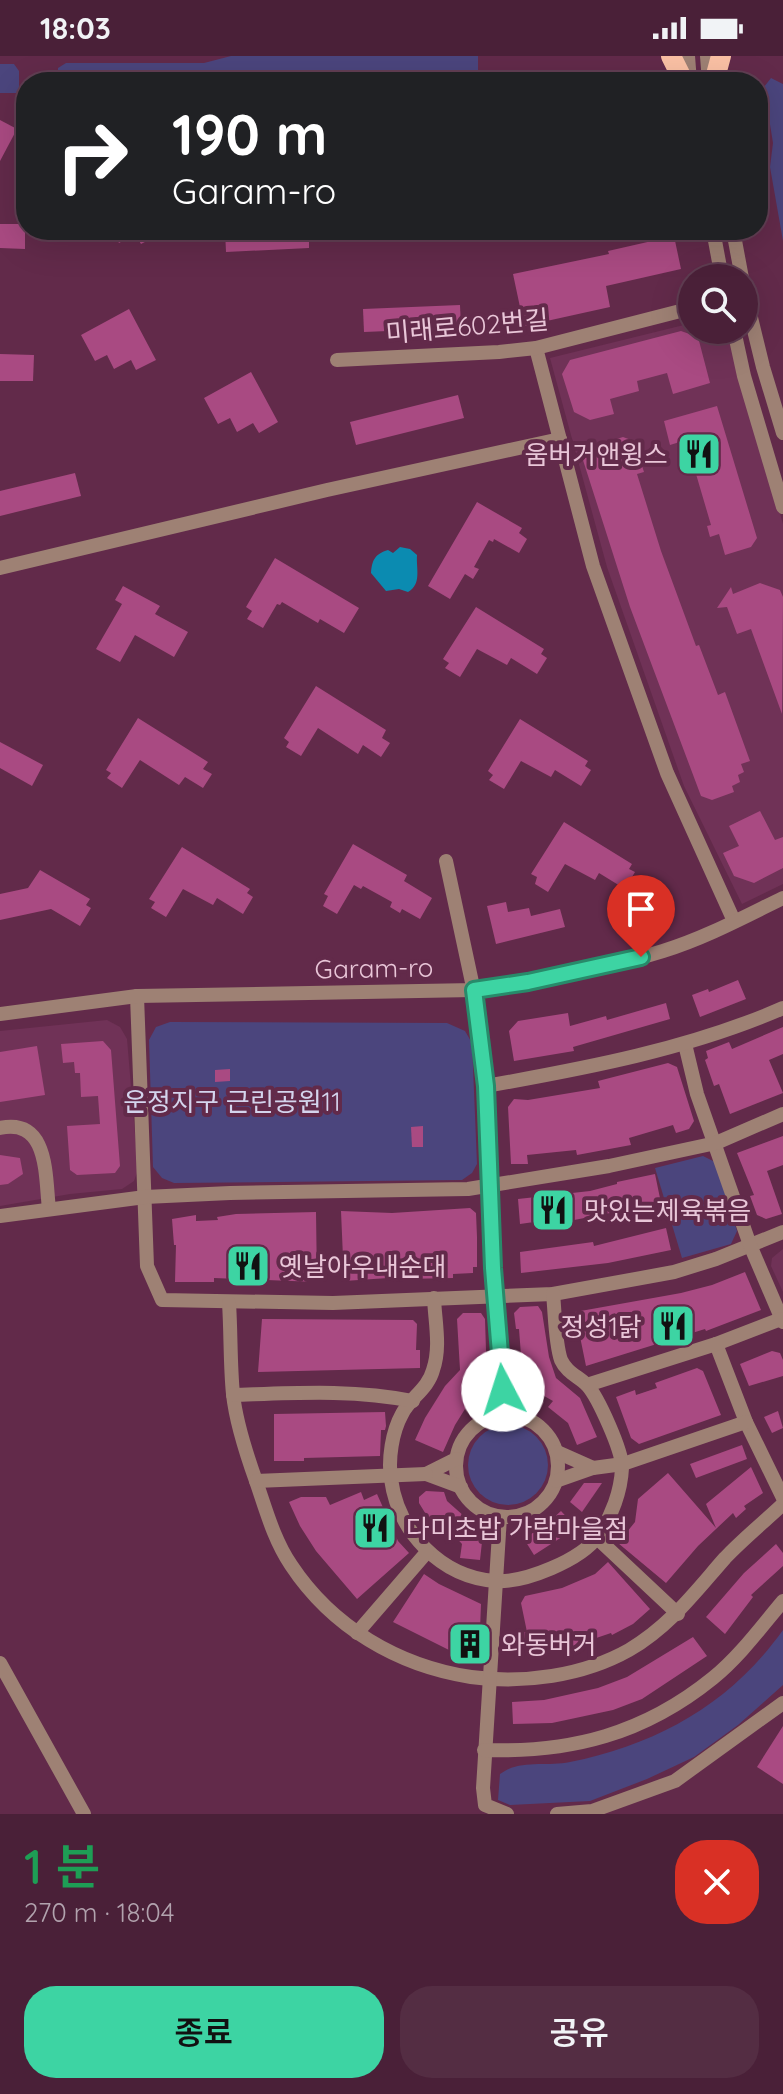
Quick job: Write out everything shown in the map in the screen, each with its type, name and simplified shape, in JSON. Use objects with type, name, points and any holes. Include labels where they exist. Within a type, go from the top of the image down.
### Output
[{"type":"street","points":[[715,240],[719,264]]},
{"type":"street","points":[[735,240],[739,264]]},
{"type":"street","name":"미래로602번길","points":[[337,360],[536,348],[678,312]]},
{"type":"street","points":[[737,344],[783,507]]},
{"type":"street","points":[[757,344],[783,433]]},
{"type":"street","points":[[536,348],[593,566],[667,773],[734,921]]},
{"type":"street","points":[[0,568],[327,490],[560,439]]},
{"type":"street","points":[[446,861],[474,990],[486,1086],[495,1296],[503,1390],[521,1417]]},
{"type":"street","name":"Garam-ro","points":[[0,1014],[137,996],[474,990],[528,982],[663,951],[783,898]]},
{"type":"street","points":[[137,996],[147,1266],[162,1300],[333,1303],[553,1294],[674,1272],[783,1232]]},
{"type":"street","points":[[486,1086],[685,1044],[783,1008]]},
{"type":"street","points":[[587,1385],[782,1320],[750,1245],[697,1094],[685,1044]]},
{"type":"street","points":[[0,1216],[145,1197],[245,1192],[435,1190],[489,1185],[609,1166],[716,1143],[783,1114]]},
{"type":"street","points":[[0,1128],[23,1127],[35,1136],[41,1147],[49,1209]]},
{"type":"street","points":[[434,1298],[438,1354],[432,1374],[402,1413],[391,1446],[390,1478],[402,1517],[427,1552],[441,1563],[496,1581],[532,1577],[565,1562],[597,1538],[615,1504],[623,1464],[587,1385],[572,1375],[561,1359],[553,1294]]},
{"type":"street","points":[[229,1303],[233,1395],[246,1452],[271,1525],[290,1564],[320,1603],[357,1633],[400,1658],[446,1673],[488,1679],[533,1679],[585,1669],[629,1650],[678,1614],[727,1556],[783,1504]]},
{"type":"street","points":[[716,1344],[746,1422],[783,1498]]},
{"type":"street","points":[[486,1419],[510,1414],[521,1417],[542,1427],[552,1440],[557,1452],[556,1481],[543,1503],[529,1512],[500,1517],[480,1509],[467,1498],[455,1467],[465,1435],[486,1419],[503,1390]]},
{"type":"street","points":[[233,1395],[324,1392],[378,1394],[413,1401]]},
{"type":"street","points":[[556,1481],[593,1468],[623,1464],[746,1422]]},
{"type":"street","points":[[557,1452],[593,1468]]},
{"type":"street","points":[[256,1481],[390,1478],[426,1474],[456,1459]]},
{"type":"street","points":[[426,1474],[461,1487]]},
{"type":"street","points":[[500,1517],[484,1750],[485,1805],[507,1814]]},
{"type":"street","points":[[597,1538],[678,1614]]},
{"type":"street","points":[[357,1633],[427,1552]]},
{"type":"street","points":[[484,1750],[519,1751],[582,1744],[650,1720],[714,1678],[783,1602]]},
{"type":"street","points":[[0,1663],[84,1814]]},
{"type":"street","points":[[557,1814],[592,1811],[675,1781],[783,1703]]},
{"type":"shaded area","points":[[678,326],[678,344],[732,344],[783,524],[783,884],[742,904],[684,786],[607,567],[550,358]]},
{"type":"shaded area","points":[[107,1020],[120,1027],[127,1039],[138,1170],[134,1181],[122,1189],[0,1206],[0,1031]]},
{"type":"shaded area","points":[[783,1249],[783,1292],[771,1266],[772,1258]]},
{"type":"green space","points":[[231,56],[478,56],[478,72],[58,72],[58,68],[66,63],[204,63]]},
{"type":"green space","points":[[0,64],[14,64],[19,71],[16,72],[16,93],[0,93]]},
{"type":"green space","points":[[771,78],[783,84],[783,241],[770,167],[773,143],[768,112],[768,82]]},
{"type":"green space","name":"운정지구 근린공원11","points":[[170,1022],[447,1023],[465,1031],[472,1043],[477,1164],[472,1173],[462,1180],[174,1183],[162,1178],[153,1167],[149,1040],[156,1027]]},
{"type":"green space","points":[[703,1156],[715,1162],[737,1231],[731,1244],[682,1258],[655,1168]]},
{"type":"green space","points":[[508,1425],[523,1428],[536,1437],[545,1450],[548,1465],[545,1480],[536,1493],[523,1502],[508,1505],[493,1502],[480,1493],[471,1480],[468,1465],[471,1450],[480,1437],[493,1428]]},
{"type":"green space","points":[[783,1630],[783,1685],[738,1725],[694,1757],[590,1801],[510,1805],[498,1800],[500,1774],[508,1769],[570,1762],[602,1754],[662,1732],[690,1717],[740,1679]]},
{"type":"water","points":[[400,547],[410,549],[417,555],[417,580],[408,592],[399,589],[386,591],[371,573],[372,564],[380,553],[388,550],[393,553]]},
{"type":"building","points":[[0,120],[16,131],[0,161]]},
{"type":"building","points":[[0,224],[16,224],[16,240],[25,240],[25,249],[0,248]]},
{"type":"building","points":[[225,240],[309,240],[309,248],[226,252]]},
{"type":"building","points":[[656,240],[675,240],[680,264],[678,270],[606,286],[610,307],[524,326],[513,274],[609,254],[608,251]]},
{"type":"building","points":[[460,305],[461,328],[364,332],[363,309]]},
{"type":"building","points":[[129,309],[156,360],[136,370],[131,360],[114,369],[107,355],[95,361],[81,335]]},
{"type":"building","points":[[678,332],[678,344],[700,344],[710,383],[673,394],[667,373],[637,381],[639,391],[610,399],[614,414],[590,420],[574,412],[562,374],[570,360]]},
{"type":"building","points":[[0,354],[34,355],[33,381],[0,381]]},
{"type":"building","points":[[251,372],[278,422],[259,433],[253,423],[237,432],[230,418],[218,424],[204,398]]},
{"type":"building","points":[[458,395],[464,418],[356,445],[350,422]]},
{"type":"building","points":[[717,406],[757,538],[751,547],[725,555],[719,534],[710,537],[707,526],[711,525],[686,440],[670,445],[664,421]]},
{"type":"building","points":[[623,437],[634,441],[644,472],[637,474],[661,551],[696,646],[699,645],[718,695],[725,692],[750,761],[741,764],[744,772],[738,775],[740,782],[732,786],[734,792],[712,800],[701,796],[630,607],[582,457],[588,448]]},
{"type":"building","points":[[75,473],[81,496],[0,516],[0,491]]},
{"type":"building","points":[[477,502],[522,528],[519,533],[527,539],[519,553],[494,539],[493,542],[489,540],[474,567],[479,569],[473,579],[465,574],[450,599],[428,586]]},
{"type":"building","points":[[275,558],[359,608],[344,633],[320,619],[318,623],[282,602],[277,604],[263,628],[247,619],[252,611],[246,607]]},
{"type":"building","points":[[760,583],[780,590],[783,597],[782,714],[751,629],[737,634],[727,607],[717,608],[731,587],[733,594]]},
{"type":"building","points":[[123,586],[160,606],[155,614],[188,632],[174,657],[135,635],[120,662],[96,649],[122,604],[115,600]]},
{"type":"building","points":[[476,607],[544,649],[541,654],[547,658],[537,674],[511,658],[507,665],[477,649],[460,677],[445,668],[449,663],[443,659]]},
{"type":"building","points":[[316,686],[386,730],[382,738],[390,743],[381,757],[363,745],[358,754],[318,728],[301,756],[286,747],[289,742],[284,738]]},
{"type":"building","points":[[138,718],[208,762],[203,769],[212,774],[203,788],[185,777],[179,785],[140,760],[122,788],[107,778],[111,773],[106,770]]},
{"type":"building","points":[[520,719],[588,761],[585,766],[591,770],[581,786],[555,770],[551,777],[521,761],[504,789],[489,780],[493,775],[488,771]]},
{"type":"building","points":[[0,742],[43,765],[32,786],[0,768]]},
{"type":"building","points":[[760,811],[775,840],[783,837],[783,868],[754,883],[734,876],[723,853],[739,846],[729,826]]},
{"type":"building","points":[[564,822],[632,864],[629,869],[635,872],[625,889],[599,873],[595,880],[565,864],[548,892],[535,884],[537,877],[531,874]]},
{"type":"building","points":[[353,844],[407,875],[404,881],[432,898],[420,919],[402,909],[400,913],[390,907],[392,902],[363,886],[361,889],[354,885],[337,914],[323,906],[328,896],[324,894]]},
{"type":"building","points":[[182,847],[250,889],[247,893],[253,897],[243,914],[217,898],[213,905],[183,889],[166,917],[151,908],[155,902],[149,899]]},
{"type":"building","points":[[40,870],[90,899],[86,905],[91,908],[80,926],[51,909],[0,920],[0,894],[28,888]]},
{"type":"building","points":[[506,902],[508,912],[529,908],[531,916],[560,909],[565,927],[496,944],[487,906]]},
{"type":"building","points":[[738,980],[746,999],[700,1017],[692,995],[708,989],[709,992]]},
{"type":"building","points":[[666,1003],[670,1019],[573,1047],[574,1051],[514,1061],[509,1031],[518,1021],[568,1013],[570,1026],[606,1016],[607,1020]]},
{"type":"building","points":[[783,1027],[783,1054],[769,1060],[783,1093],[730,1114],[719,1084],[714,1086],[705,1060],[708,1058],[706,1051],[729,1042],[732,1049]]},
{"type":"building","points":[[103,1041],[111,1050],[120,1166],[115,1173],[77,1175],[70,1170],[67,1126],[100,1124],[98,1096],[81,1097],[80,1073],[75,1073],[74,1062],[63,1063],[61,1044]]},
{"type":"building","points":[[37,1046],[45,1095],[0,1102],[0,1052]]},
{"type":"building","points":[[668,1063],[677,1067],[694,1121],[689,1129],[676,1133],[673,1125],[629,1138],[631,1145],[577,1155],[576,1150],[527,1155],[528,1164],[511,1164],[508,1107],[514,1099],[528,1100],[600,1088],[598,1081]]},
{"type":"building","points":[[230,1069],[230,1081],[215,1082],[215,1070]]},
{"type":"building","points":[[423,1126],[423,1147],[412,1147],[411,1127]]},
{"type":"building","points":[[783,1136],[783,1165],[767,1171],[782,1214],[766,1219],[757,1215],[750,1196],[754,1195],[737,1153]]},
{"type":"building","points":[[0,1155],[20,1158],[23,1174],[8,1184],[0,1185]]},
{"type":"building","points":[[655,1174],[661,1203],[569,1221],[568,1213],[534,1218],[534,1222],[520,1224],[518,1199],[590,1191]]},
{"type":"building","points":[[470,1208],[476,1213],[477,1267],[473,1267],[473,1273],[453,1274],[453,1278],[344,1281],[341,1211],[392,1213]]},
{"type":"building","points":[[316,1212],[317,1282],[214,1278],[214,1282],[175,1282],[176,1245],[172,1219],[196,1215],[196,1221],[218,1220],[217,1217],[236,1214]]},
{"type":"building","points":[[666,1228],[671,1250],[608,1263],[521,1273],[520,1252],[593,1242],[594,1246]]},
{"type":"building","points":[[745,1272],[761,1310],[706,1331],[586,1366],[575,1312],[681,1293]]},
{"type":"building","points":[[538,1306],[542,1312],[549,1357],[556,1378],[580,1398],[597,1437],[577,1445],[568,1423],[548,1407],[553,1401],[530,1388],[522,1368],[519,1329],[516,1329],[514,1313],[520,1307]]},
{"type":"building","points":[[463,1313],[481,1313],[485,1319],[487,1382],[470,1401],[443,1452],[415,1440],[445,1386],[460,1370],[457,1319]]},
{"type":"building","points":[[262,1319],[413,1320],[417,1324],[416,1350],[420,1350],[420,1368],[258,1372]]},
{"type":"building","points":[[772,1351],[780,1353],[783,1376],[749,1386],[740,1364]]},
{"type":"building","points":[[697,1368],[703,1371],[721,1415],[639,1444],[631,1438],[616,1397],[635,1390],[636,1395],[657,1388],[655,1383]]},
{"type":"building","points":[[778,1411],[783,1428],[772,1433],[764,1417]]},
{"type":"building","points":[[385,1412],[386,1426],[385,1430],[381,1430],[380,1456],[274,1461],[274,1414]]},
{"type":"building","points":[[742,1445],[747,1459],[696,1478],[690,1464]]},
{"type":"building","points":[[751,1467],[763,1493],[744,1506],[746,1509],[736,1518],[733,1513],[698,1546],[666,1583],[618,1543],[635,1522],[638,1499],[668,1473],[716,1528],[706,1504]]},
{"type":"building","points":[[584,1483],[602,1483],[582,1512],[570,1502]]},
{"type":"building","points":[[426,1491],[444,1492],[447,1501],[483,1533],[480,1560],[460,1558],[462,1544],[451,1532],[444,1538],[435,1529],[419,1503],[419,1497]]},
{"type":"building","points":[[361,1492],[364,1500],[377,1494],[398,1541],[409,1553],[357,1599],[316,1551],[289,1502],[301,1497],[326,1497],[330,1505]]},
{"type":"building","points":[[561,1511],[576,1527],[566,1537],[534,1555],[524,1539]]},
{"type":"building","points":[[776,1544],[783,1553],[783,1566],[751,1595],[753,1597],[725,1634],[706,1617],[744,1573]]},
{"type":"building","points":[[608,1562],[650,1609],[633,1624],[612,1635],[555,1652],[554,1648],[526,1651],[524,1632],[527,1632],[521,1603],[525,1596],[562,1588],[595,1574]]},
{"type":"building","points":[[424,1574],[481,1604],[479,1655],[457,1654],[393,1622]]},
{"type":"building","points":[[693,1637],[707,1656],[642,1699],[613,1710],[552,1723],[513,1724],[512,1702],[544,1700],[598,1688],[627,1677]]},
{"type":"building","points":[[783,1726],[783,1784],[757,1767]]},
{"type":"place","name":"움버거앤윙스","points":[[699,454]]},
{"type":"place","name":"맛있는제육볶음","points":[[553,1210]]},
{"type":"place","name":"옛날아우내순대","points":[[248,1266]]},
{"type":"place","name":"정성1닭","points":[[673,1326]]},
{"type":"place","name":"다미초밥 가람마을점","points":[[375,1528]]},
{"type":"place","name":"와동버거","points":[[470,1644]]},
{"type":"route","points":[[503,1390],[493,1268],[486,1086],[474,990],[528,982],[641,957]]}]
